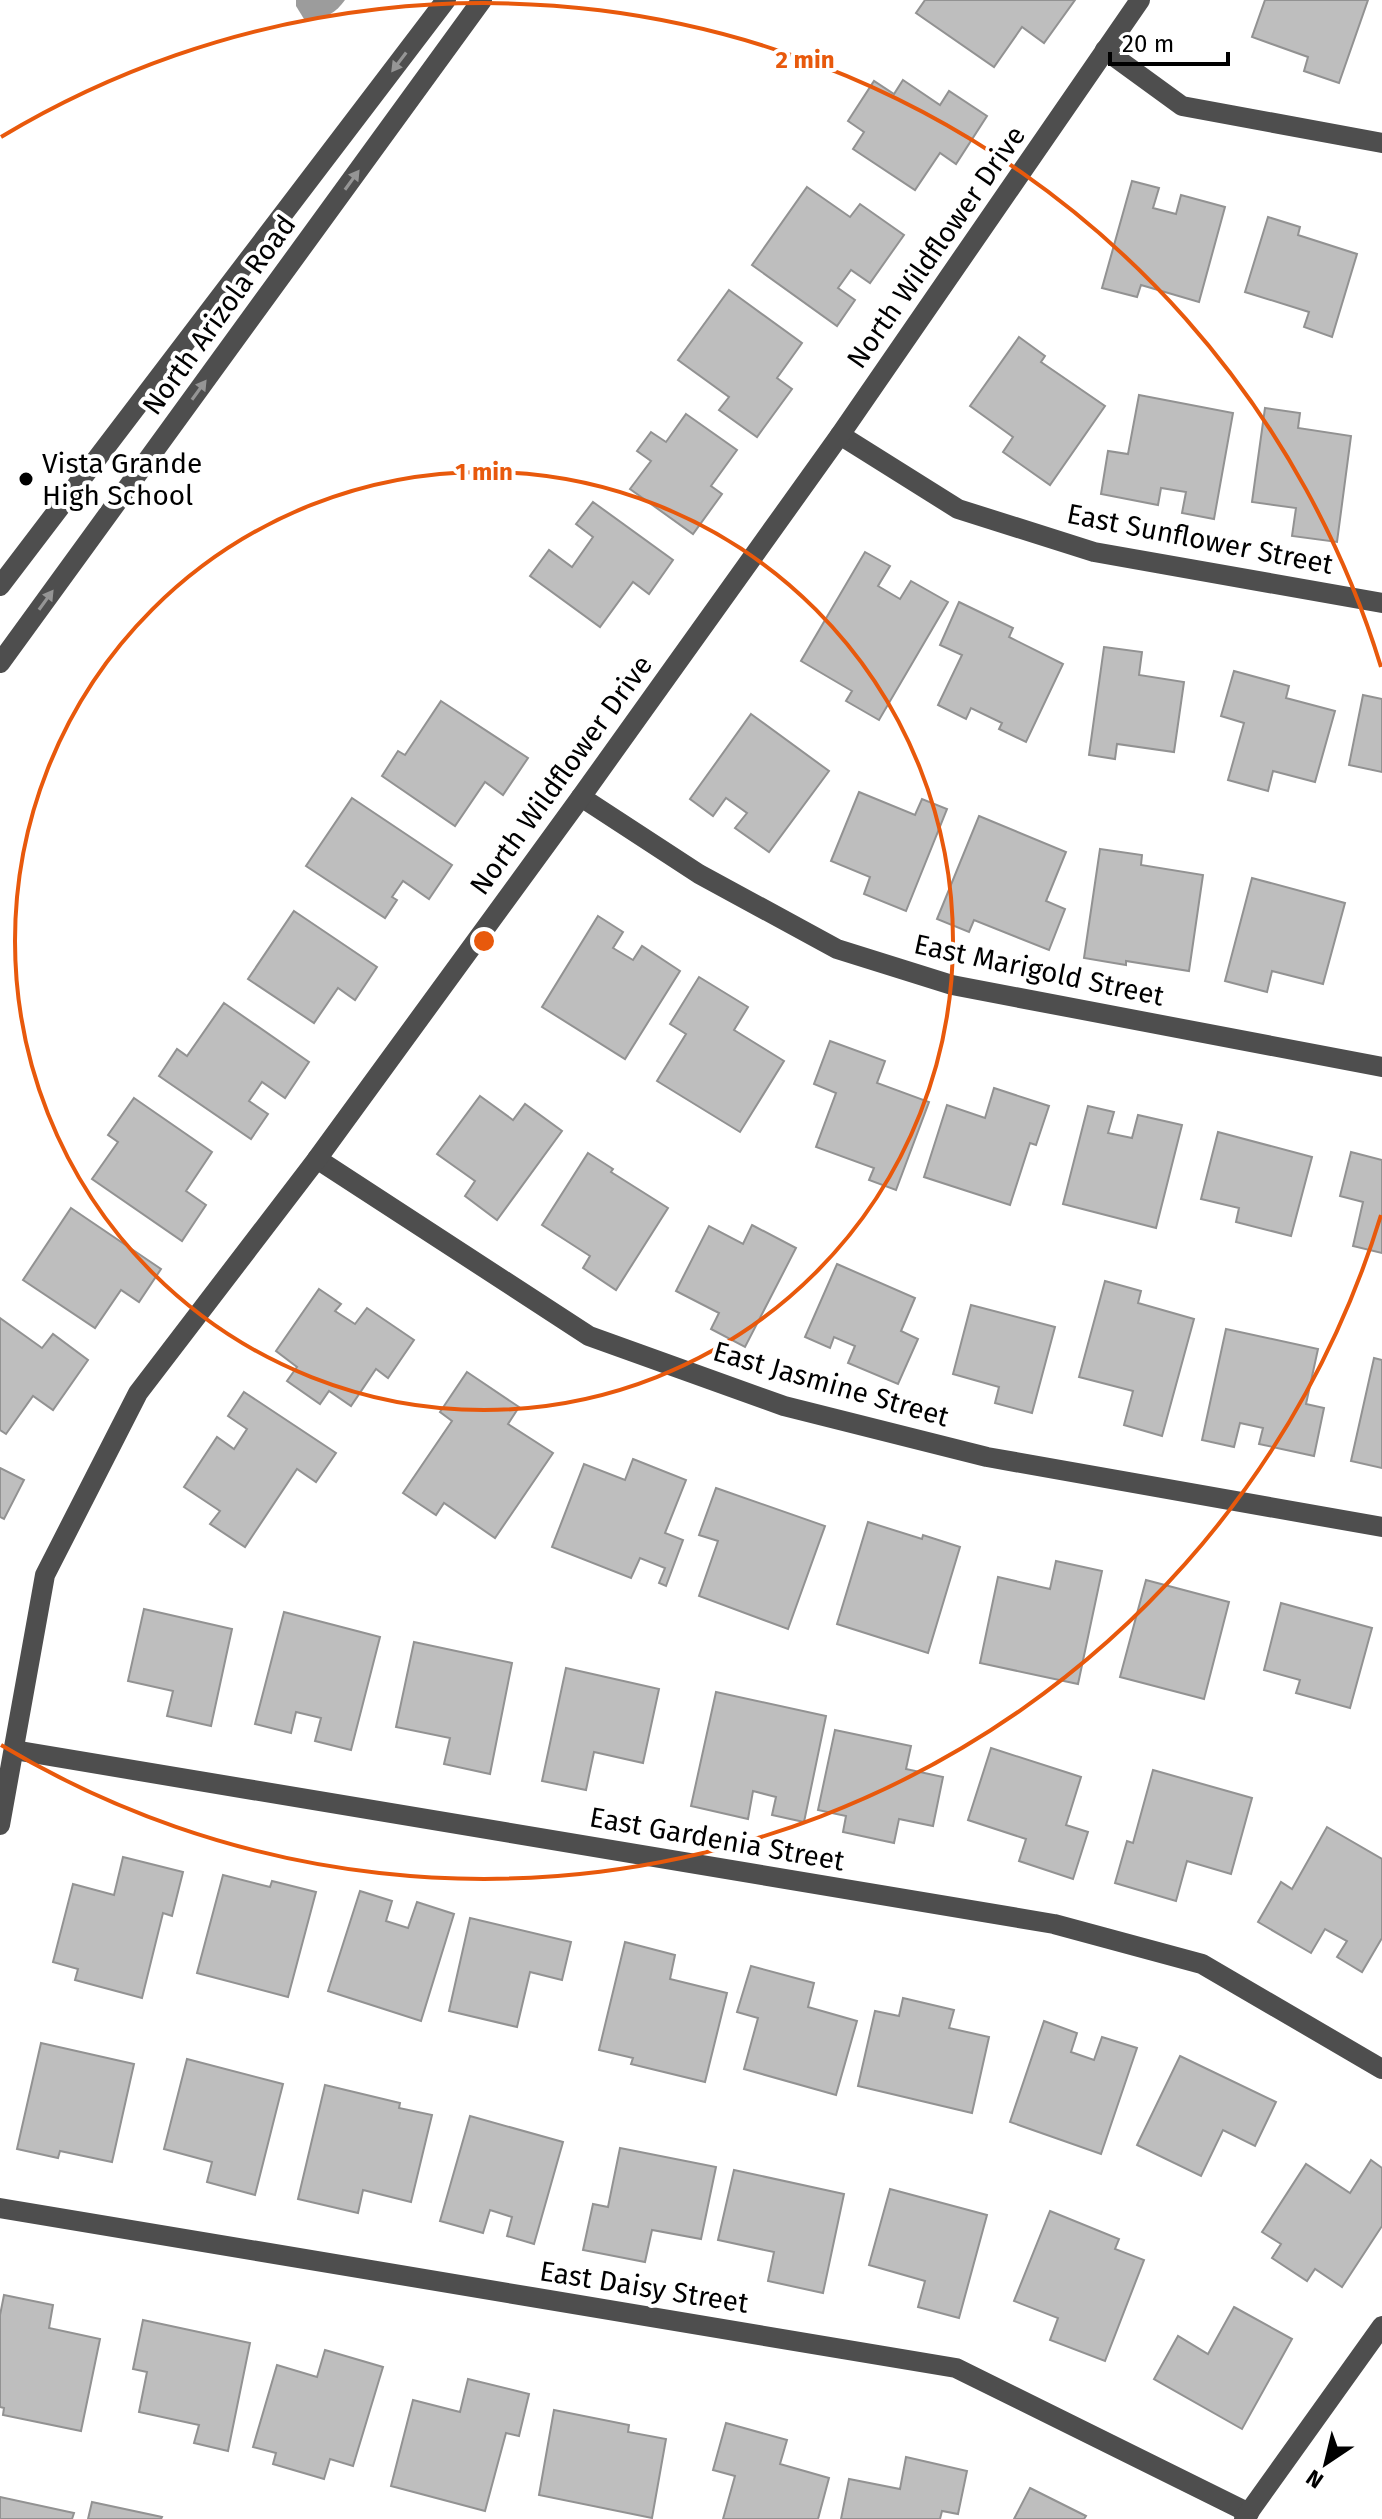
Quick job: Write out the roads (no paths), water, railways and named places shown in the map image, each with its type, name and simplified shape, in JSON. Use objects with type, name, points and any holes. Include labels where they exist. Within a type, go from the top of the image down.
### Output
[{"type":"street","name":"North Arizola Road","points":[[0,586],[446,0]]},
{"type":"street","name":"North Arizola Road","points":[[0,663],[482,0]]},
{"type":"street","name":"North Wildflower Drive","points":[[0,1825],[45,1575],[138,1393],[317,1159],[581,797],[840,435],[1140,0]]},
{"type":"street","points":[[1105,50],[1182,106],[1382,143]]},
{"type":"street","name":"East Sunflower Street","points":[[840,435],[958,509],[1094,552],[1382,603]]},
{"type":"street","name":"East Marigold Street","points":[[581,797],[699,874],[837,949],[952,985],[1382,1067]]},
{"type":"street","name":"East Jasmine Street","points":[[317,1159],[589,1336],[784,1406],[987,1457],[1382,1527]]},
{"type":"street","name":"East Gardenia Street","points":[[14,1750],[1054,1924],[1202,1964],[1382,2069]]},
{"type":"street","name":"East Daisy Street","points":[[0,2208],[956,2368],[1247,2516]]},
{"type":"street","points":[[1247,2516],[1382,2326]]},
{"type":"place","name":"Vista Grande High School","points":[[26,479]]}]
